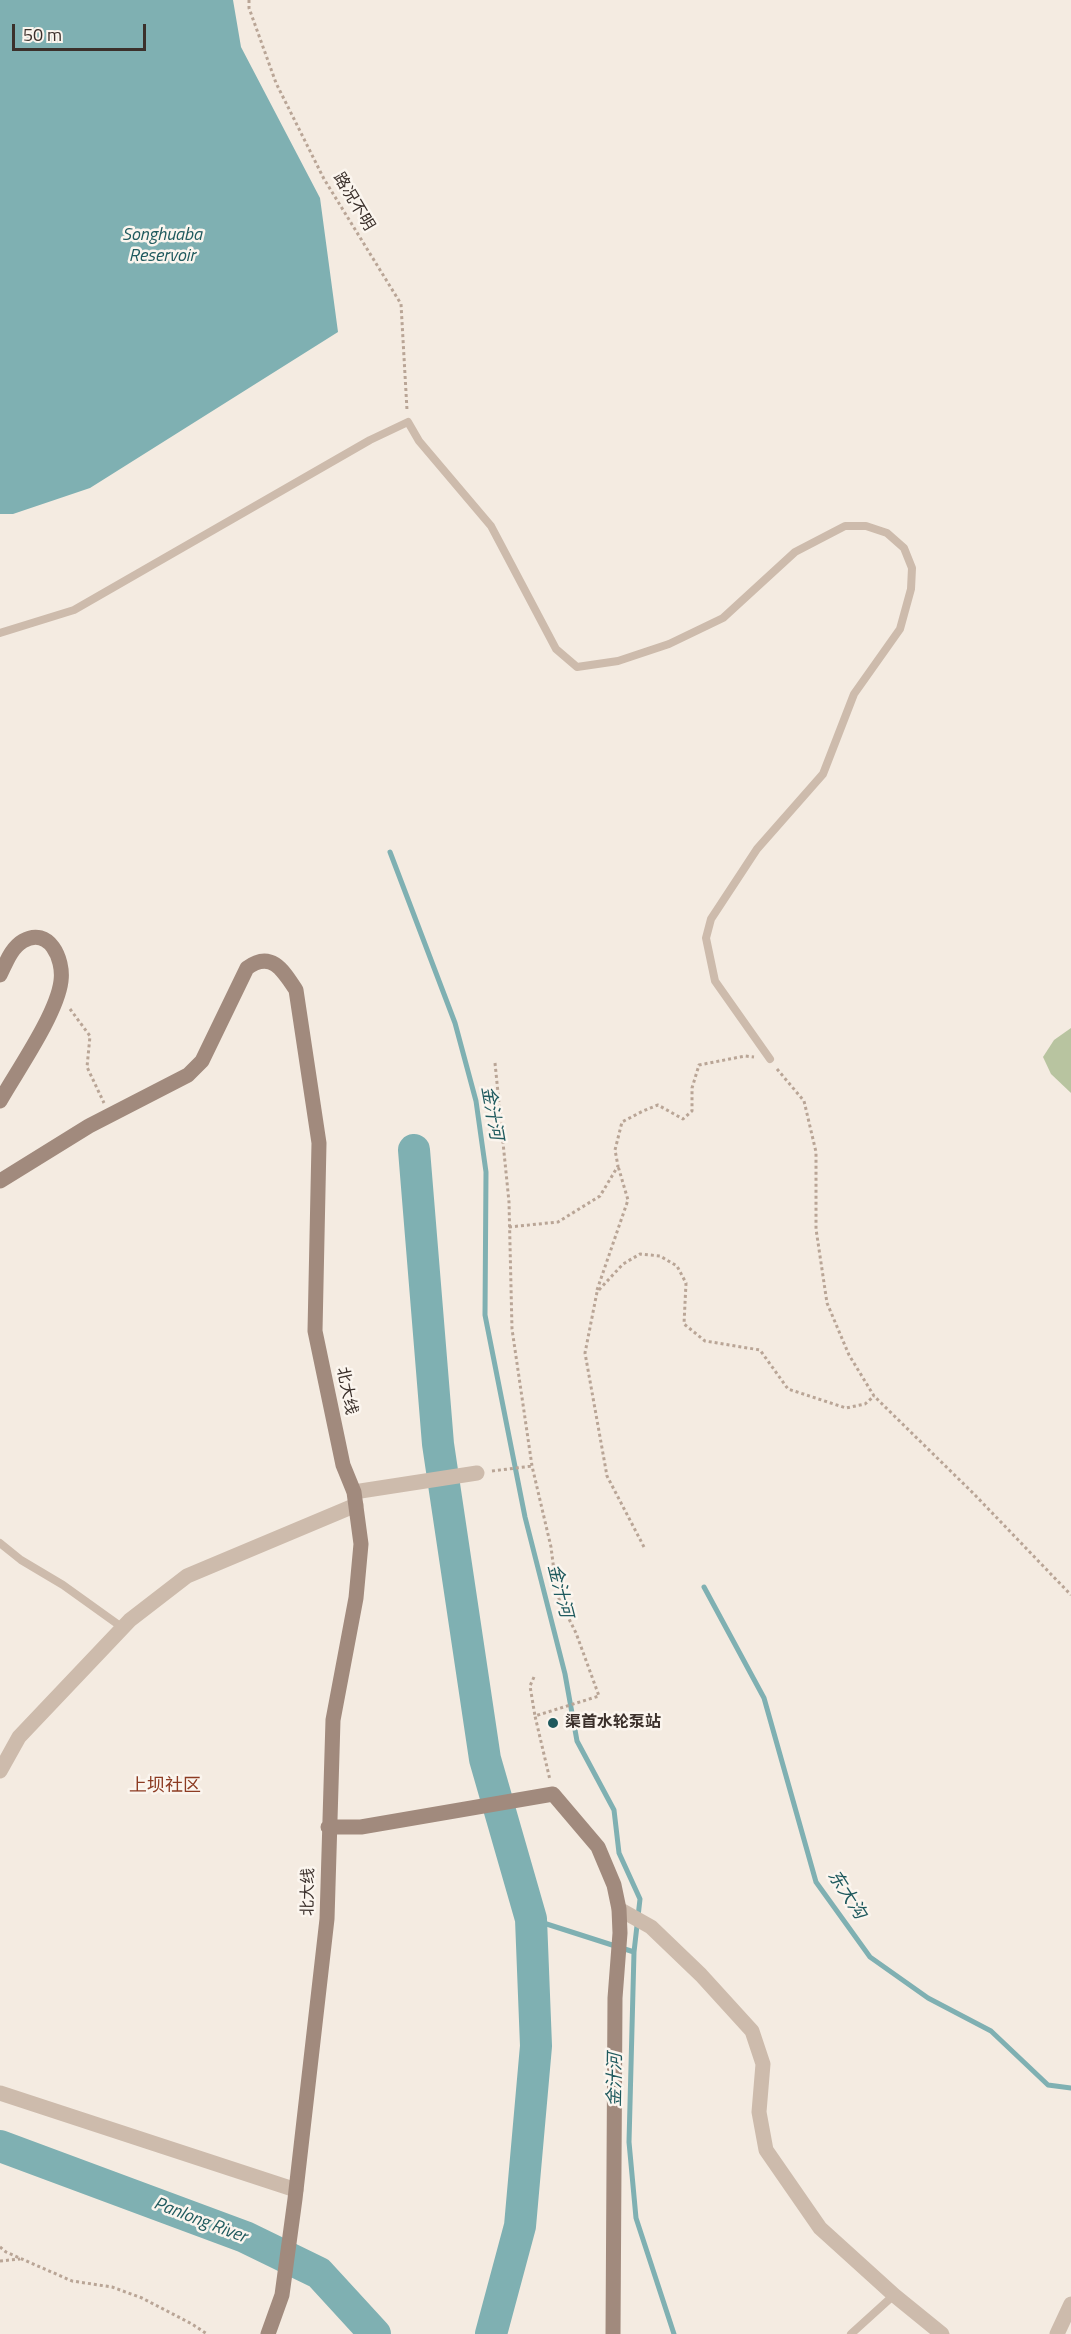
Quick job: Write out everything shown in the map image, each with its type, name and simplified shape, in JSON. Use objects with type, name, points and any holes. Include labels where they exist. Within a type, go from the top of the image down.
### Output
[{"type":"street","points":[[0,975],[12,951],[23,941],[36,936],[50,941],[61,966],[58,993],[47,1018],[0,1101]]},
{"type":"street","name":"北大线","points":[[0,1181],[110,1115],[188,1075],[202,1060],[246,968],[257,961],[271,961],[285,972],[296,990],[319,1143],[315,1331],[343,1465],[355,1498],[361,1544],[356,1598],[333,1720],[327,1919],[295,2195],[282,2295],[268,2334]]},
{"type":"street","points":[[0,1771],[19,1737],[123,1628],[187,1576],[355,1498],[391,1486],[477,1473]]},
{"type":"street","points":[[328,1827],[361,1827],[553,1794],[598,1847],[625,1912],[620,1933],[615,1998],[613,2334]]},
{"type":"street","points":[[625,1912],[651,1927],[701,1975],[752,2031],[763,2064],[759,2112],[766,2150],[820,2228],[894,2295],[942,2334]]},
{"type":"street","points":[[0,2093],[295,2195]]},
{"type":"street","points":[[1057,2334],[1071,2304]]},
{"type":"lane","points":[[0,633],[74,610],[370,440],[408,422],[419,441],[490,526],[556,649],[577,667],[618,661],[649,651],[723,618],[795,552],[845,526],[867,526],[887,533],[904,548],[912,568],[911,589],[900,629],[854,694],[823,774],[757,849],[711,918],[706,938],[715,981],[770,1059]]},
{"type":"lane","points":[[0,1543],[21,1560],[63,1585],[123,1628]]},
{"type":"lane","points":[[851,2334],[894,2295]]},
{"type":"path","name":"路况不明","points":[[249,0],[249,8],[276,83],[324,179],[400,304],[408,422]]},
{"type":"path","points":[[58,993],[90,1036],[87,1067],[110,1115]]},
{"type":"path","points":[[644,1546],[607,1476],[585,1353],[597,1292],[628,1200],[615,1150],[622,1122],[643,1111],[658,1105],[683,1119],[692,1111],[692,1088],[699,1065],[745,1056],[770,1059],[804,1101],[816,1152],[816,1229],[828,1303],[849,1355],[874,1396],[974,1494],[1071,1595]]},
{"type":"path","points":[[495,1063],[509,1227],[513,1329],[532,1466],[551,1547],[557,1595],[576,1633],[599,1696],[535,1716]]},
{"type":"path","points":[[509,1227],[558,1222],[600,1196],[618,1166]]},
{"type":"path","points":[[597,1292],[623,1264],[640,1254],[660,1256],[677,1266],[686,1283],[684,1324],[705,1341],[760,1350],[788,1389],[846,1408],[865,1404],[874,1396]]},
{"type":"path","points":[[508,1469],[532,1466]]},
{"type":"path","points":[[534,1677],[530,1686],[553,1794]]},
{"type":"path","points":[[0,2247],[72,2281],[112,2287],[142,2298],[207,2334]]},
{"type":"path","points":[[0,2261],[22,2259]]},
{"type":"green space","points":[[1071,1028],[1071,1093],[1051,1074],[1043,1057],[1054,1040]]},
{"type":"water","name":"Songhuaba Reservoir","points":[[0,0],[233,0],[241,47],[320,198],[338,332],[90,488],[13,514],[0,514]]},
{"type":"waterway","name":"金汁河","points":[[390,852],[455,1023],[476,1101],[486,1172],[485,1315],[525,1517],[565,1674],[577,1741],[614,1810],[619,1853],[640,1899],[634,1952],[629,2142],[636,2218],[674,2334]]},
{"type":"waterway","points":[[414,1150],[438,1444],[485,1759],[531,1919],[536,2046],[520,2226],[491,2334]]},
{"type":"waterway","name":"东大沟","points":[[704,1587],[764,1698],[816,1882],[870,1957],[928,1998],[991,2031],[1048,2085],[1071,2088]]},
{"type":"waterway","points":[[531,1919],[634,1952]]},
{"type":"waterway","name":"Panlong River","points":[[0,2146],[245,2237],[319,2273],[375,2334]]},
{"type":"place","name":"渠首水轮泵站","points":[[553,1723]]},
{"type":"district","name":"上坝社区","points":[[165,1787]]}]
